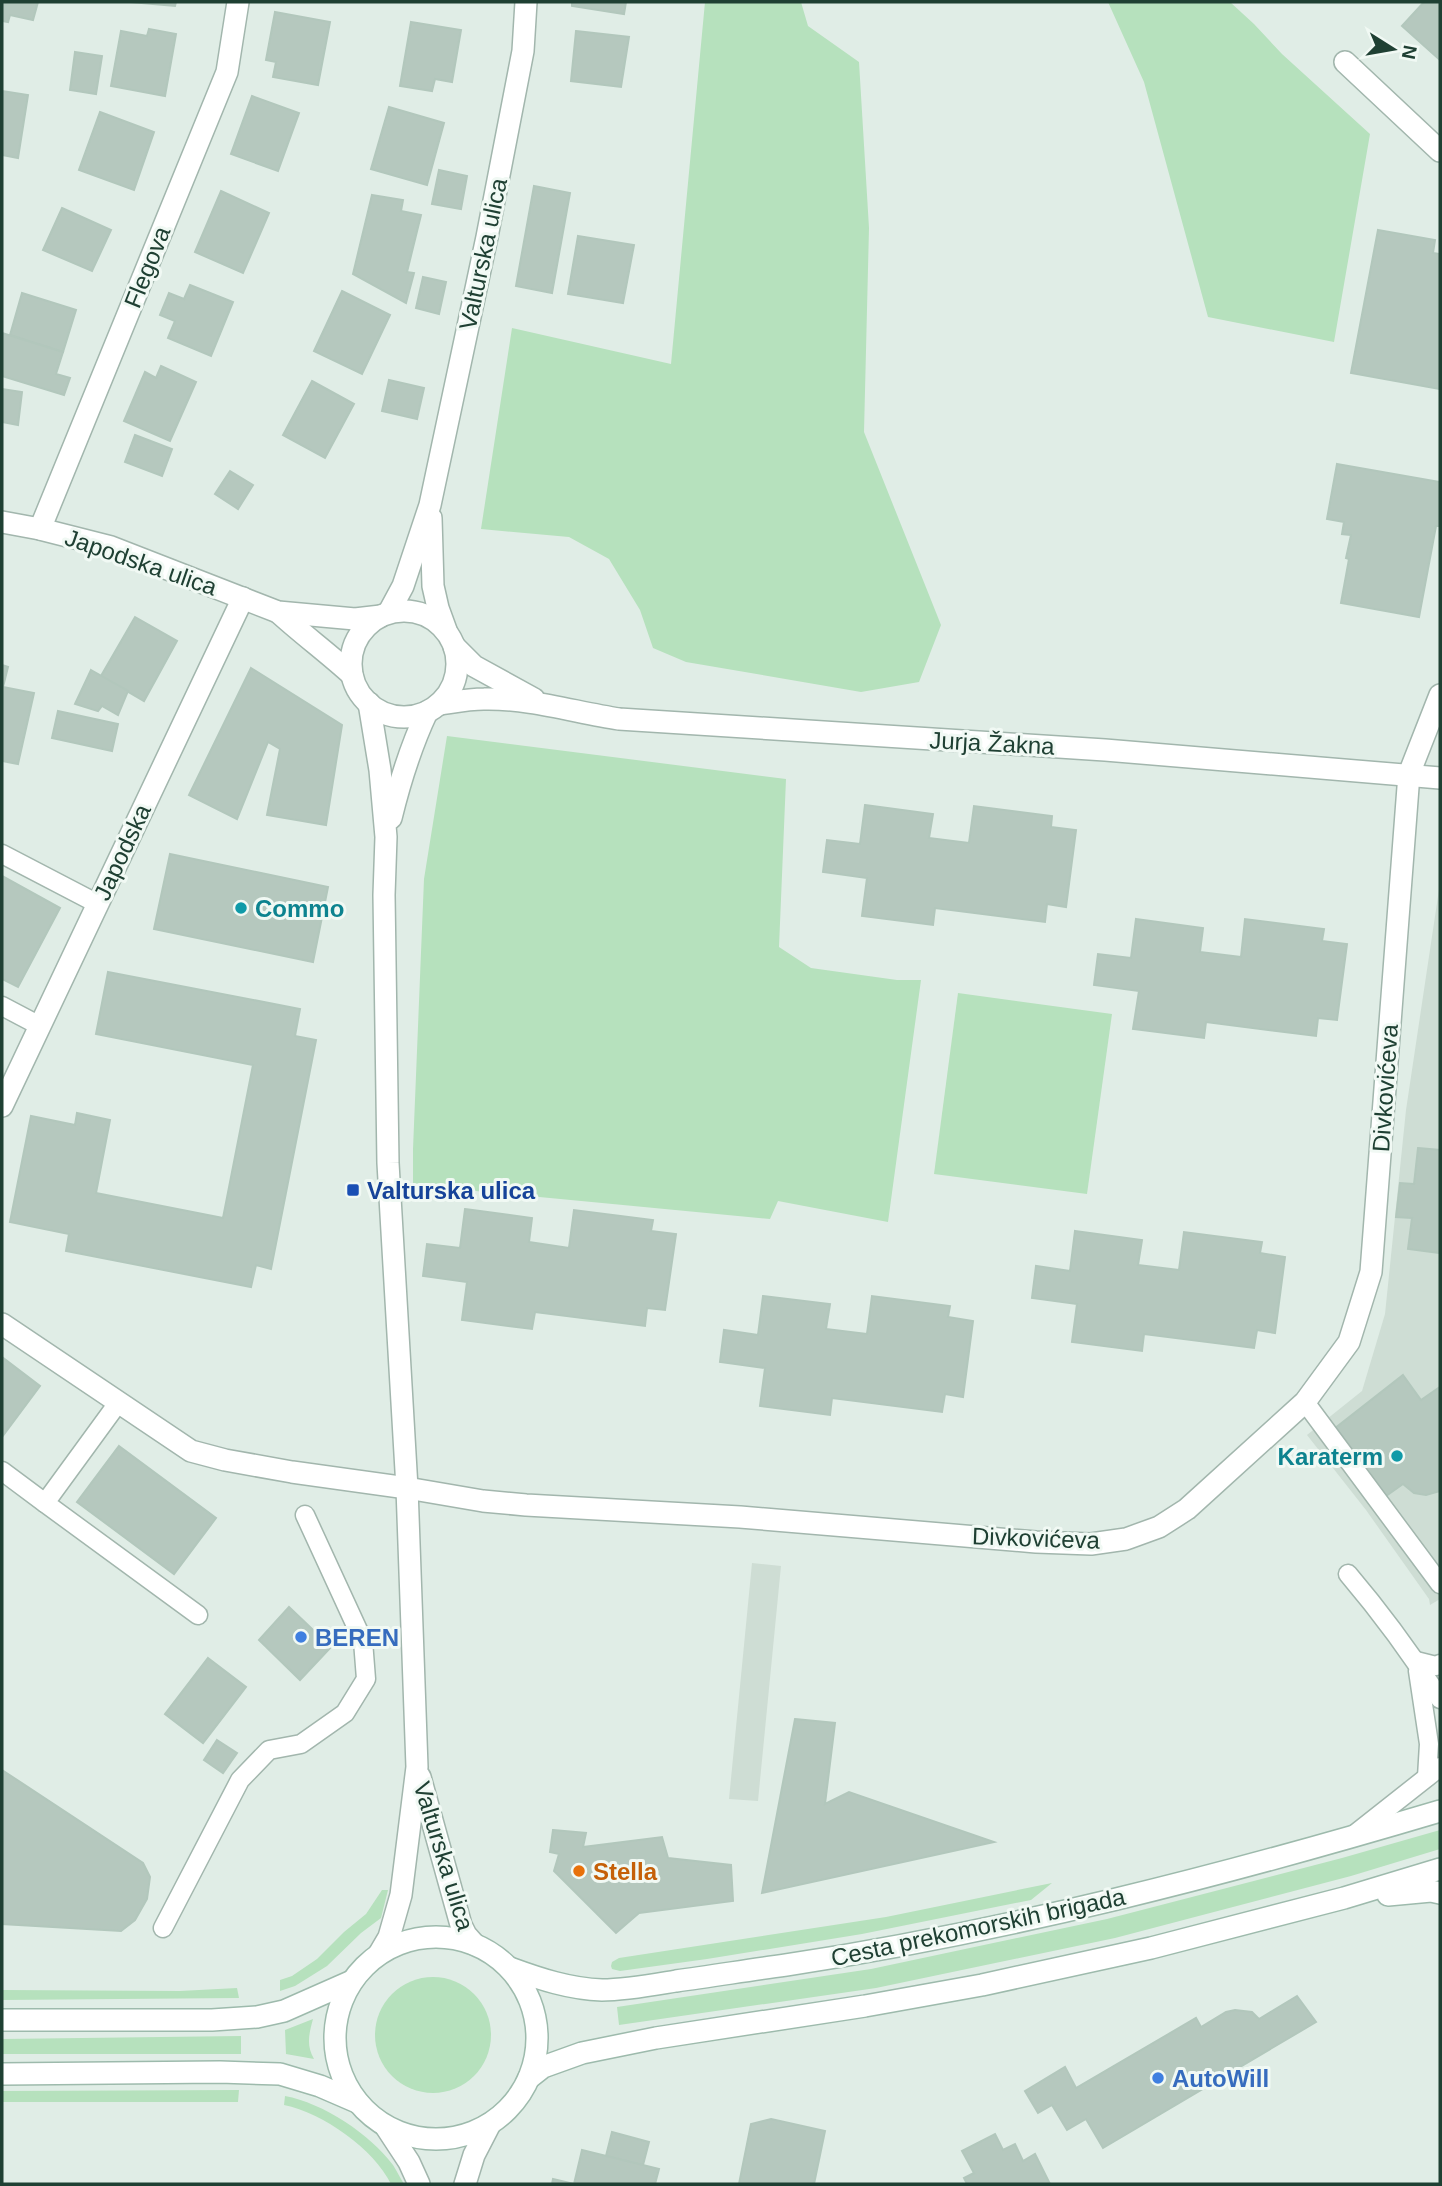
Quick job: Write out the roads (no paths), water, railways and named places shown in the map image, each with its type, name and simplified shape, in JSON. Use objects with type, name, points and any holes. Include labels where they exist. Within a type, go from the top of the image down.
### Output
[{"type":"street","name":"Flegova","points":[[40,528],[227,72],[238,2]]},
{"type":"street","name":"Valturska ulica","points":[[385,614],[403,586],[430,505],[487,237],[520,64],[526,2]]},
{"type":"street","points":[[1345,62],[1440,151]]},
{"type":"street","name":"Valturska ulica","points":[[430,505],[433,586],[438,608],[451,639]]},
{"type":"street","name":"Japodska ulica","points":[[2,522],[40,528],[111,547],[278,612],[355,619],[385,614]]},
{"type":"street","name":"Japodska","points":[[3,1099],[243,598]]},
{"type":"street","points":[[405,610],[421,613],[435,621],[451,639],[457,662],[456,677],[450,691],[434,708],[412,717],[397,717],[382,712],[369,703],[358,690],[352,675],[351,657],[356,641],[366,626],[385,614],[405,610]]},
{"type":"street","name":"Japodska ulica","points":[[278,612],[352,675]]},
{"type":"street","name":"Jurja Žakna","points":[[451,639],[474,666],[545,705]]},
{"type":"street","name":"Divkovićeva","points":[[2,1324],[191,1451],[292,1472],[483,1501],[681,1513],[1036,1542],[1091,1544],[1126,1539],[1159,1527],[1210,1489],[1305,1402],[1349,1342],[1371,1272],[1409,774],[1440,695]]},
{"type":"street","name":"Jurja Žakna","points":[[434,708],[485,699],[545,705],[619,719],[1105,750],[1440,778]]},
{"type":"street","name":"Valturska ulica","points":[[369,703],[380,770],[386,837],[384,895],[387,1163],[407,1488],[417,1767],[401,1895],[389,1937],[379,1954]]},
{"type":"street","name":"Valturska ulica","points":[[386,837],[414,739],[434,708]]},
{"type":"street","name":"Valturska ulica","points":[[417,1767],[461,1925],[474,1944]]},
{"type":"street","name":"Cesta prekomorskih brigada","points":[[510,1969],[569,1986],[603,1990],[867,1952],[1086,1906],[1263,1863],[1440,1811]]},
{"type":"street","points":[[528,2078],[543,2067],[582,2053],[982,1986],[1139,1951],[1344,1898],[1440,1869]]},
{"type":"street","points":[[1344,1898],[1431,1891],[1440,1893]]},
{"type":"street","points":[[436,1937],[455,1938],[474,1944],[495,1956],[510,1969],[525,1989],[532,2007],[537,2045],[528,2078],[505,2112],[490,2124],[460,2136],[442,2139],[413,2137],[387,2127],[357,2102],[339,2069],[335,2031],[338,2012],[352,1981],[379,1954],[399,1943],[436,1937]]},
{"type":"street","points":[[2,2020],[212,2020],[257,2017],[284,2011],[352,1981]]},
{"type":"street","points":[[2,2074],[280,2074],[320,2086],[357,2102]]},
{"type":"street","points":[[466,2184],[474,2155],[490,2124]]},
{"type":"street","points":[[387,2127],[410,2162],[419,2184]]},
{"type":"lane","points":[[2,854],[98,904]]},
{"type":"lane","points":[[2,1006],[40,1026]]},
{"type":"lane","points":[[1305,1402],[1440,1584]]},
{"type":"lane","points":[[45,1503],[118,1403]]},
{"type":"lane","points":[[2,1471],[198,1615]]},
{"type":"lane","points":[[163,1928],[240,1780],[269,1750],[300,1744],[345,1713],[366,1679],[363,1641],[305,1516]]},
{"type":"lane","points":[[1348,1574],[1383,1615],[1440,1699]]},
{"type":"lane","points":[[1416,1661],[1440,1664]]},
{"type":"lane","points":[[1349,1838],[1434,1772],[1416,1661]]},
{"type":"place","name":"Commo","points":[[241,908]]},
{"type":"place","name":"Valturska ulica","points":[[353,1190]]},
{"type":"place","name":"Karaterm","points":[[1397,1456]]},
{"type":"place","name":"BEREN","points":[[301,1637]]},
{"type":"place","name":"Stella","points":[[579,1871]]},
{"type":"place","name":"AutoWill","points":[[1158,2078]]}]
